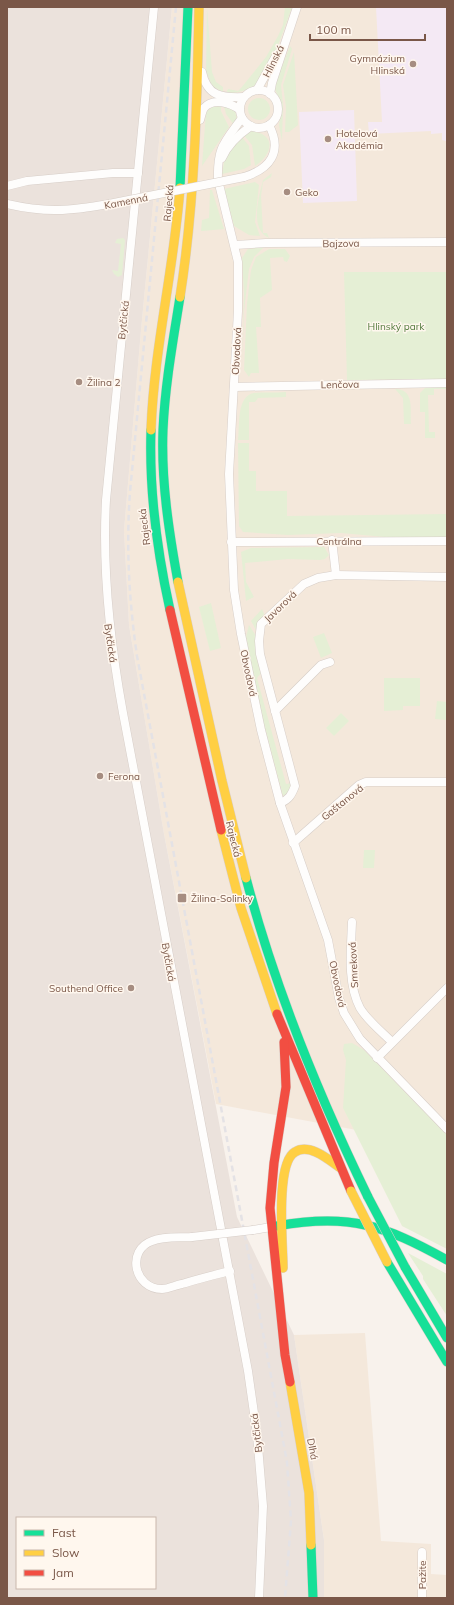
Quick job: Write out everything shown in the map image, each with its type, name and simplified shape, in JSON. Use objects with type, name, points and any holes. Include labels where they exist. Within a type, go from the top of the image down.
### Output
[{"type":"main road","name":"Rajecká","points":[[188,7],[181,180],[178,215],[152,400],[150,460],[154,524],[168,600],[226,854],[246,925],[282,1030]]},
{"type":"main road","name":"Rajecká","points":[[199,7],[196,130],[189,235],[165,401],[163,459],[167,522],[181,599],[239,852],[256,914],[294,1027],[321,1095],[368,1197],[405,1266],[447,1338]]},
{"type":"main road","points":[[282,1030],[339,1167],[387,1262],[447,1362]]},
{"type":"main road","points":[[282,1030],[286,1081],[270,1197],[271,1227],[282,1306]]},
{"type":"main road","points":[[282,1306],[284,1224],[283,1169],[287,1160],[293,1153],[300,1150],[309,1150],[322,1155],[339,1167]]},
{"type":"main road","points":[[271,1227],[284,1224],[326,1220],[359,1223],[405,1239],[447,1260]]},
{"type":"main road","name":"Dlhá","points":[[282,1306],[285,1355],[309,1493],[313,1598]]},
{"type":"street","name":"Bytčická","points":[[154,7],[106,500],[104,548],[106,600],[113,660],[248,1371],[261,1475],[262,1529],[259,1598]]},
{"type":"street","name":"Hlinská","points":[[270,94],[272,83],[297,7]]},
{"type":"street","name":"Hlinská","points":[[257,90],[289,31]]},
{"type":"street","points":[[196,130],[204,109],[209,104],[228,104],[241,114],[251,126],[263,128],[273,121],[278,110],[274,98],[270,94],[257,90],[244,96],[228,97],[210,91],[204,83],[198,55]]},
{"type":"street","points":[[241,114],[244,96]]},
{"type":"street","name":"Obvodová","points":[[241,114],[224,141],[219,155],[217,168],[219,186],[235,245],[239,280],[229,467],[234,590],[241,634],[261,730],[280,803],[328,940],[341,1006],[360,1039],[377,1058],[445,1124]]},
{"type":"street","name":"Kamenná","points":[[7,204],[29,209],[49,211],[69,210],[109,204],[244,177],[260,170],[270,161],[273,155],[275,136],[269,125]]},
{"type":"street","points":[[217,168],[230,145],[240,134],[251,126]]},
{"type":"street","points":[[7,186],[27,181],[113,173],[138,173]]},
{"type":"street","name":"Bajzova","points":[[235,245],[248,243],[447,242]]},
{"type":"street","name":"Lenčova","points":[[234,387],[447,383]]},
{"type":"street","points":[[332,540],[336,576]]},
{"type":"street","name":"Centrálna","points":[[231,542],[332,540],[447,541]]},
{"type":"street","name":"Javorová","points":[[280,803],[286,801],[292,794],[295,786],[260,654],[259,641],[261,624],[304,584],[318,578],[336,576],[447,577]]},
{"type":"street","points":[[274,711],[321,665],[330,662]]},
{"type":"street","name":"Gaštanová","points":[[293,843],[359,785],[366,782],[447,782]]},
{"type":"street","name":"Smreková","points":[[352,922],[351,967],[355,996],[368,1019],[392,1042]]},
{"type":"street","points":[[377,1058],[447,988]]},
{"type":"street","points":[[230,1271],[163,1289],[148,1286],[141,1280],[137,1272],[136,1261],[139,1252],[144,1245],[152,1241],[271,1227]]},
{"type":"street","name":"Pažite","points":[[422,1552],[422,1598]]},
{"type":"shaded area","points":[[7,7],[172,7],[141,330],[124,531],[129,625],[164,834],[237,1217],[294,1335],[324,1540],[324,1598],[7,1598]]},
{"type":"shaded area","points":[[172,7],[447,7],[447,1156],[432,1144],[216,1104],[164,834],[129,625],[124,531],[141,330]]},
{"type":"shaded area","name":"Gymnázium Hlinská","points":[[376,7],[447,7],[446,141],[442,140],[442,133],[431,134],[431,131],[369,134],[368,122],[382,122]]},
{"type":"shaded area","name":"Hotelová Akadémia","points":[[354,110],[357,201],[303,203],[299,112]]},
{"type":"shaded area","points":[[365,1333],[381,1541],[431,1544],[431,1574],[447,1575],[447,1598],[324,1598],[324,1540],[294,1335]]},
{"type":"green space","points":[[207,7],[212,72],[216,82],[223,87],[223,92],[212,86],[206,71]]},
{"type":"green space","points":[[285,7],[292,7],[268,69],[263,77],[258,83],[247,90],[235,93],[226,93],[228,89],[238,91],[266,57],[283,25]]},
{"type":"green space","points":[[290,46],[292,49],[281,85],[283,105],[282,141],[279,125],[282,106],[274,87]]},
{"type":"green space","points":[[294,52],[298,125],[289,132],[285,132],[286,107],[283,85]]},
{"type":"green space","points":[[259,98],[267,101],[270,109],[267,117],[259,120],[251,117],[248,109],[251,101]]},
{"type":"green space","points":[[221,106],[221,111],[229,127],[202,166],[206,112],[212,107]]},
{"type":"green space","points":[[224,106],[235,111],[237,119],[234,125],[226,114]]},
{"type":"green space","points":[[251,131],[265,136],[270,145],[266,156],[255,166],[252,145],[243,134]]},
{"type":"green space","points":[[241,136],[249,146],[251,165],[244,169],[222,174],[225,157]]},
{"type":"green space","points":[[272,173],[271,177],[263,182],[261,196],[263,233],[267,233],[269,238],[263,234],[259,228],[257,212],[263,180]]},
{"type":"green space","points":[[255,182],[259,185],[255,222],[260,236],[249,235],[234,226],[224,189]]},
{"type":"green space","points":[[210,190],[212,190],[224,229],[201,231],[202,220],[209,218]]},
{"type":"green space","points":[[123,238],[125,240],[122,275],[118,277],[112,270],[118,271],[121,244],[115,243],[117,239]]},
{"type":"green space","points":[[264,247],[254,257],[249,269],[244,311],[242,372],[244,294],[242,258],[248,249]]},
{"type":"green space","points":[[269,249],[285,249],[290,256],[287,262],[284,261],[283,257],[270,258],[272,290],[260,298],[261,327],[256,327],[259,373],[251,373],[249,377],[244,370],[247,304],[251,270],[256,257]]},
{"type":"green space","name":"Hlinský park","points":[[344,272],[447,272],[447,379],[347,380]]},
{"type":"green space","points":[[426,387],[447,387],[447,389],[434,389],[434,395],[428,395],[429,432],[435,432],[435,438],[425,438],[425,412],[420,412],[420,393]]},
{"type":"green space","points":[[395,389],[406,392],[409,396],[411,407],[411,424],[404,424],[403,398]]},
{"type":"green space","points":[[286,392],[286,397],[258,398],[255,402],[249,402],[249,440],[238,440],[240,412],[244,400],[248,395],[254,393]]},
{"type":"green space","points":[[238,443],[249,443],[249,471],[256,471],[256,491],[287,491],[287,516],[447,514],[447,538],[396,538],[341,533],[288,535],[243,532],[239,526]]},
{"type":"green space","points":[[324,547],[329,555],[325,559],[288,559],[245,563],[246,582],[254,597],[246,601],[241,552],[251,548]]},
{"type":"green space","points":[[211,603],[221,648],[210,651],[199,607]]},
{"type":"green space","points":[[262,609],[264,614],[256,630],[251,621]]},
{"type":"green space","points":[[249,625],[256,636],[262,672],[257,678],[286,784],[292,783],[287,794],[283,796],[262,717],[246,637]]},
{"type":"green space","points":[[324,633],[332,653],[321,658],[313,637]]},
{"type":"green space","points":[[384,678],[420,678],[420,706],[403,706],[403,710],[384,711]]},
{"type":"green space","points":[[437,701],[447,702],[447,720],[435,719]]},
{"type":"green space","points":[[341,713],[349,721],[334,736],[326,728]]},
{"type":"green space","points":[[364,850],[375,850],[374,868],[363,868]]},
{"type":"green space","points":[[352,1043],[364,1050],[447,1135],[447,1249],[402,1226],[343,1108],[346,1060],[343,1050],[344,1044]]},
{"type":"green space","points":[[408,1253],[447,1274],[447,1316],[423,1279],[423,1276]]},
{"type":"railway","points":[[176,7],[130,492],[128,533],[130,594],[137,656],[287,1462],[291,1521],[285,1598]]},
{"type":"traffic: fast","points":[[180,188],[188,7]]},
{"type":"traffic: fast","points":[[178,582],[164,487],[163,430],[167,380],[180,297]]},
{"type":"traffic: fast","points":[[151,430],[151,476],[155,521],[161,566],[170,610]]},
{"type":"traffic: fast","points":[[246,878],[270,960],[284,1001],[315,1080],[368,1197]]},
{"type":"traffic: fast","points":[[368,1197],[405,1267]]},
{"type":"traffic: fast","points":[[277,1226],[302,1222],[325,1221],[365,1225],[385,1230],[404,1238],[447,1260]]},
{"type":"traffic: fast","points":[[387,1262],[447,1362]]},
{"type":"traffic: fast","points":[[405,1267],[447,1338]]},
{"type":"traffic: fast","points":[[311,1545],[313,1598]]},
{"type":"traffic: slow","points":[[180,297],[192,189],[199,7]]},
{"type":"traffic: slow","points":[[151,430],[156,369],[180,188]]},
{"type":"traffic: slow","points":[[178,582],[222,781],[246,878]]},
{"type":"traffic: slow","points":[[221,830],[241,908],[277,1014]]},
{"type":"traffic: slow","points":[[283,1268],[282,1188],[289,1159],[295,1152],[306,1149],[318,1153],[339,1167]]},
{"type":"traffic: slow","points":[[351,1191],[387,1262]]},
{"type":"traffic: slow","points":[[290,1382],[309,1493],[311,1545]]},
{"type":"traffic: jam","points":[[170,610],[221,830]]},
{"type":"traffic: jam","points":[[277,1014],[351,1191]]},
{"type":"traffic: jam","points":[[284,1042],[286,1087],[274,1163],[270,1208],[285,1355],[290,1382]]},
{"type":"place","name":"Gymnázium Hlinská","points":[[413,64]]},
{"type":"place","name":"Hotelová Akadémia","points":[[328,139]]},
{"type":"place","name":"Geko","points":[[287,192]]},
{"type":"place","name":"Žilina 2","points":[[79,382]]},
{"type":"place","name":"Ferona","points":[[100,776]]},
{"type":"place","name":"Žilina-Solinky","points":[[182,898]]},
{"type":"place","name":"Southend Office","points":[[131,988]]}]
